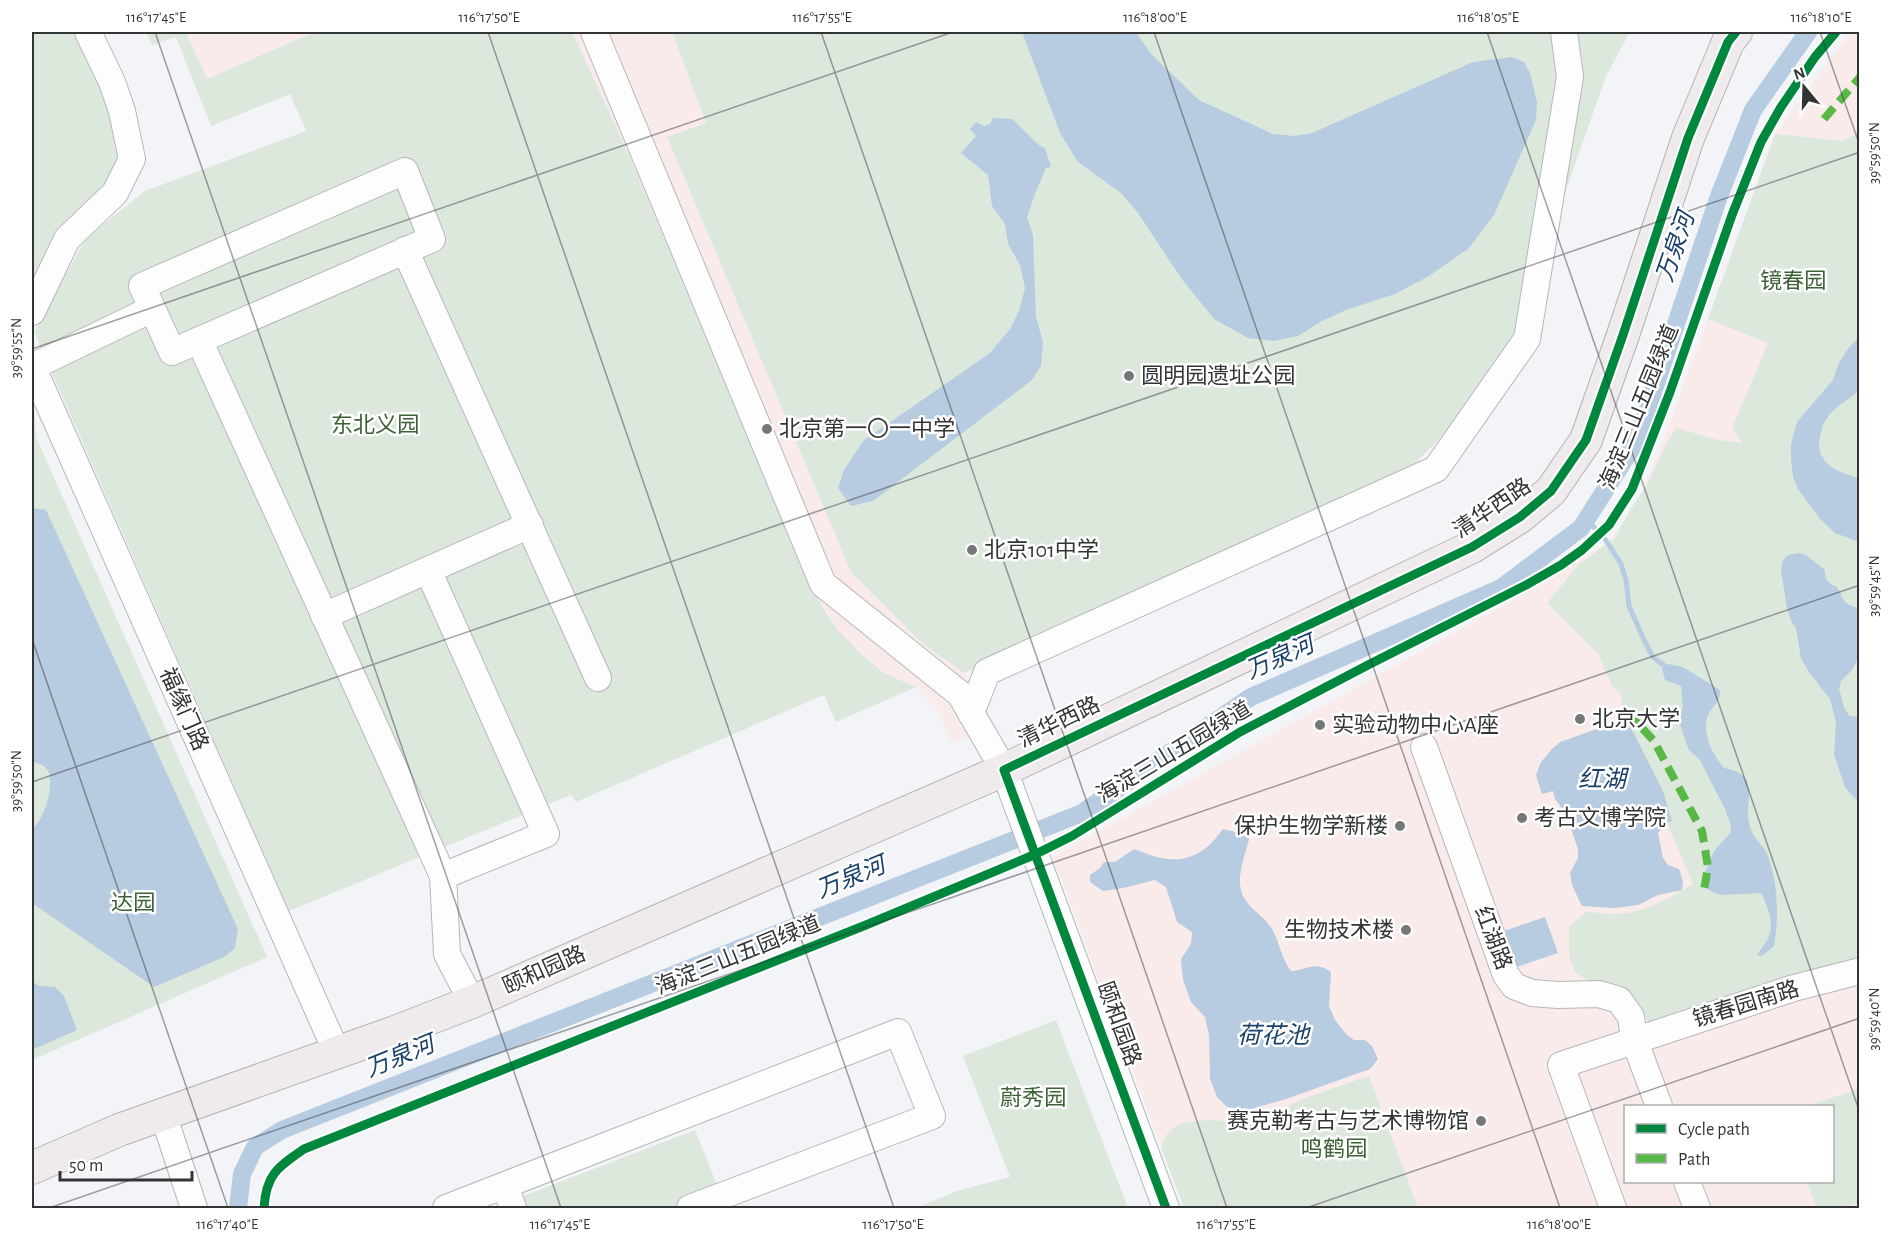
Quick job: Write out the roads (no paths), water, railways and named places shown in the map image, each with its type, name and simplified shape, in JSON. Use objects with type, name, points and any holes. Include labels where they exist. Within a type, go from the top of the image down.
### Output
[{"type":"main road","name":"清华西路","points":[[1004,770],[1472,547],[1520,517],[1551,491],[1586,440],[1688,138],[1728,42],[1736,32]]},
{"type":"main road","name":"颐和园路","points":[[32,1168],[119,1130],[337,1053],[472,1002],[1004,770]]},
{"type":"street","points":[[32,312],[67,239],[115,193],[132,159],[122,111],[112,82],[88,32]]},
{"type":"street","points":[[594,32],[823,584],[960,694],[1004,770]]},
{"type":"street","points":[[971,713],[987,672],[1436,469],[1527,339],[1569,77],[1564,32]]},
{"type":"street","points":[[405,171],[432,239],[405,250],[172,352],[142,286],[405,171]]},
{"type":"street","points":[[405,250],[598,678]]},
{"type":"street","points":[[32,366],[152,309]]},
{"type":"street","points":[[199,340],[443,876],[447,954],[472,1002]]},
{"type":"street","name":"福缘门路","points":[[32,366],[40,409],[337,1053]]},
{"type":"street","points":[[324,616],[530,525]]},
{"type":"street","points":[[428,570],[546,834],[443,876]]},
{"type":"street","name":"红湖路","points":[[1424,747],[1506,975],[1514,986],[1532,993],[1599,994],[1619,1000],[1631,1017],[1634,1039]]},
{"type":"street","name":"颐和园路","points":[[1004,770],[1166,1209]]},
{"type":"street","name":"镜春园南路","points":[[1613,1209],[1561,1065],[1794,988],[1860,971]]},
{"type":"street","points":[[446,1209],[509,1197],[898,1032],[932,1116],[750,1198],[690,1209]]},
{"type":"street","points":[[1634,1039],[1658,1105]]},
{"type":"street","points":[[164,1114],[194,1209]]},
{"type":"street","points":[[1687,1183],[1697,1209]]},
{"type":"water","points":[[1022,32],[1136,32],[1151,54],[1199,100],[1273,134],[1295,136],[1312,133],[1473,62],[1512,57],[1524,62],[1530,73],[1537,102],[1536,120],[1494,215],[1469,248],[1429,276],[1395,294],[1346,310],[1320,322],[1298,336],[1274,341],[1248,338],[1214,319],[1181,278],[1138,213],[1121,193],[1078,162],[1060,133]]},
{"type":"water","points":[[993,118],[1012,119],[1045,148],[1051,167],[1046,168],[1027,217],[1033,235],[1036,317],[1043,342],[1041,366],[1032,380],[873,501],[851,506],[838,488],[844,470],[863,441],[990,353],[1010,329],[1019,311],[1025,288],[1020,265],[1008,244],[1005,224],[992,206],[988,175],[961,153],[976,136],[970,129],[976,122],[984,126],[990,124]]},
{"type":"water","points":[[1859,337],[1859,391],[1831,412],[1823,425],[1819,448],[1821,455],[1830,466],[1859,479],[1859,542],[1835,533],[1820,519],[1798,489],[1793,477],[1791,444],[1797,422],[1833,380],[1838,365],[1847,350]]},
{"type":"water","name":"达园","points":[[32,508],[46,510],[238,929],[235,948],[224,957],[154,987],[32,903],[32,829],[44,811],[49,794],[50,777],[41,764],[32,762]]},
{"type":"water","points":[[1799,553],[1806,555],[1825,570],[1827,581],[1837,587],[1845,601],[1859,608],[1859,656],[1852,670],[1841,681],[1839,689],[1845,710],[1850,716],[1859,717],[1859,803],[1845,787],[1834,755],[1836,722],[1830,699],[1801,658],[1796,628],[1787,608],[1781,570],[1783,560],[1788,555]]},
{"type":"water","points":[[1668,664],[1683,667],[1720,690],[1718,701],[1706,722],[1707,736],[1712,750],[1724,768],[1744,777],[1748,783],[1750,827],[1767,854],[1775,887],[1777,924],[1774,946],[1762,956],[1757,955],[1768,939],[1771,922],[1761,893],[1720,895],[1705,888],[1702,880],[1714,851],[1730,833],[1731,826],[1700,760],[1689,750],[1685,740],[1679,721],[1683,707],[1681,686],[1665,680],[1662,669]]},
{"type":"water","name":"红湖","points":[[1611,724],[1629,724],[1663,791],[1672,821],[1658,833],[1663,858],[1668,865],[1679,869],[1683,881],[1682,890],[1658,895],[1638,905],[1614,908],[1582,906],[1572,885],[1570,873],[1578,858],[1578,849],[1566,814],[1555,799],[1553,791],[1542,794],[1536,775],[1541,762],[1560,742]]},
{"type":"water","name":"荷花池","points":[[1223,829],[1240,833],[1249,839],[1241,868],[1241,891],[1247,902],[1272,929],[1291,971],[1316,966],[1331,972],[1329,1006],[1335,1020],[1354,1040],[1365,1040],[1372,1046],[1378,1059],[1370,1069],[1286,1099],[1247,1110],[1227,1107],[1217,1097],[1210,1079],[1209,1035],[1205,1017],[1191,1002],[1183,980],[1181,959],[1191,944],[1192,932],[1177,922],[1166,887],[1155,880],[1103,891],[1090,882],[1090,875],[1104,862],[1115,862],[1134,849],[1162,858],[1189,857],[1207,847]]},
{"type":"water","points":[[1545,917],[1558,953],[1511,969],[1498,933]]},
{"type":"water","points":[[32,981],[39,986],[55,987],[64,996],[77,1030],[32,1050]]},
{"type":"waterway","name":"万泉河","points":[[238,1208],[242,1174],[255,1147],[282,1130],[1082,813],[1251,697],[1501,588],[1581,528],[1637,440],[1719,196],[1753,110],[1808,32]]},
{"type":"waterway","points":[[1587,520],[1605,539],[1621,564],[1626,580],[1629,606],[1653,657],[1666,667]]},
{"type":"place","name":"圆明园遗址公园","points":[[1129,376]]},
{"type":"place","name":"北京第一〇一中学","points":[[767,429]]},
{"type":"place","name":"北京101中学","points":[[972,550]]},
{"type":"place","name":"北京大学","points":[[1580,719]]},
{"type":"place","name":"实验动物中心A座","points":[[1320,725]]},
{"type":"place","name":"考古文博学院","points":[[1522,818]]},
{"type":"place","name":"保护生物学新楼","points":[[1400,826]]},
{"type":"place","name":"生物技术楼","points":[[1406,930]]},
{"type":"place","name":"赛克勒考古与艺术博物馆","points":[[1481,1121]]},
{"type":"park label","name":"镜春园","points":[[1793,281]]},
{"type":"park label","name":"东北义园","points":[[375,425]]},
{"type":"park label","name":"蔚秀园","points":[[1033,1098]]},
{"type":"park label","name":"鸣鹤园","points":[[1334,1149]]}]
